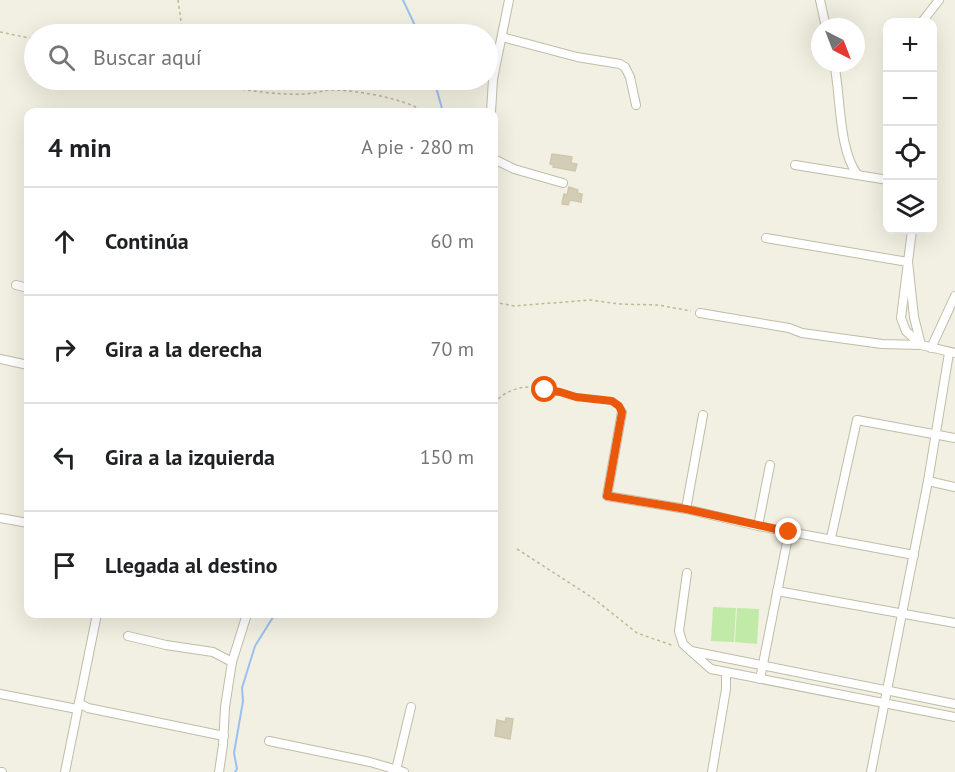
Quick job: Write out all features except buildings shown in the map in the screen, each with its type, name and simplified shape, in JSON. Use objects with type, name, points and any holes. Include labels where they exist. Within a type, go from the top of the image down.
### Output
[{"type":"street","points":[[498,56],[509,0]]},
{"type":"street","points":[[820,0],[824,18]]},
{"type":"street","points":[[925,18],[939,0]]},
{"type":"street","points":[[502,37],[577,57],[620,64],[625,67],[630,77],[636,105]]},
{"type":"street","points":[[836,72],[837,100],[850,163],[857,174]]},
{"type":"street","points":[[491,108],[492,90]]},
{"type":"street","points":[[498,161],[513,169],[563,183]]},
{"type":"street","points":[[795,165],[883,179]]},
{"type":"street","points":[[912,234],[901,318],[906,331],[921,345]]},
{"type":"street","points":[[766,238],[908,262]]},
{"type":"street","points":[[908,262],[914,317],[921,345]]},
{"type":"street","points":[[16,285],[24,287]]},
{"type":"street","points":[[932,348],[955,296]]},
{"type":"street","points":[[700,314],[789,328],[802,333],[882,344],[921,345],[952,353],[871,772]]},
{"type":"street","points":[[0,359],[24,364]]},
{"type":"street","points":[[622,412],[607,496],[686,509],[758,526],[914,555]]},
{"type":"street","points":[[686,509],[703,414]]},
{"type":"street","points":[[831,538],[857,420],[955,438]]},
{"type":"street","points":[[758,526],[770,465]]},
{"type":"street","points":[[928,481],[955,486]]},
{"type":"street","points":[[0,518],[24,522]]},
{"type":"street","points":[[760,679],[789,532]]},
{"type":"street","points":[[687,573],[680,632],[683,644],[711,669],[726,674],[955,717]]},
{"type":"street","points":[[777,591],[955,623]]},
{"type":"street","points":[[65,772],[96,618]]},
{"type":"street","points":[[219,772],[232,662],[247,618]]},
{"type":"street","points":[[128,636],[166,645],[213,652],[232,662]]},
{"type":"street","points":[[690,651],[955,704]]},
{"type":"street","points":[[712,772],[726,689],[726,674]]},
{"type":"street","points":[[0,694],[78,706],[224,736]]},
{"type":"street","points":[[269,741],[370,762],[400,771],[411,707]]},
{"type":"path","points":[[178,0],[183,24]]},
{"type":"path","points":[[0,32],[24,37]]},
{"type":"path","points":[[251,90],[284,94],[310,94],[328,90],[360,93],[416,108]]},
{"type":"path","points":[[498,303],[514,306],[590,300],[658,305],[700,314]]},
{"type":"path","points":[[498,400],[514,389],[525,387],[612,401],[619,406],[622,412]]},
{"type":"path","points":[[517,549],[593,598],[637,633],[690,651]]},
{"type":"green space","points":[[713,607],[736,608],[734,642],[711,641]]},
{"type":"green space","points":[[737,608],[759,609],[757,644],[735,642]]},
{"type":"waterway","points":[[403,0],[414,24]]},
{"type":"waterway","points":[[437,90],[442,108]]},
{"type":"waterway","points":[[235,772],[237,769],[234,753],[243,701],[242,688],[255,646],[272,618]]},
{"type":"route","points":[[545,390],[576,397],[612,401],[619,406],[622,412],[607,496],[686,509],[789,532]]}]
